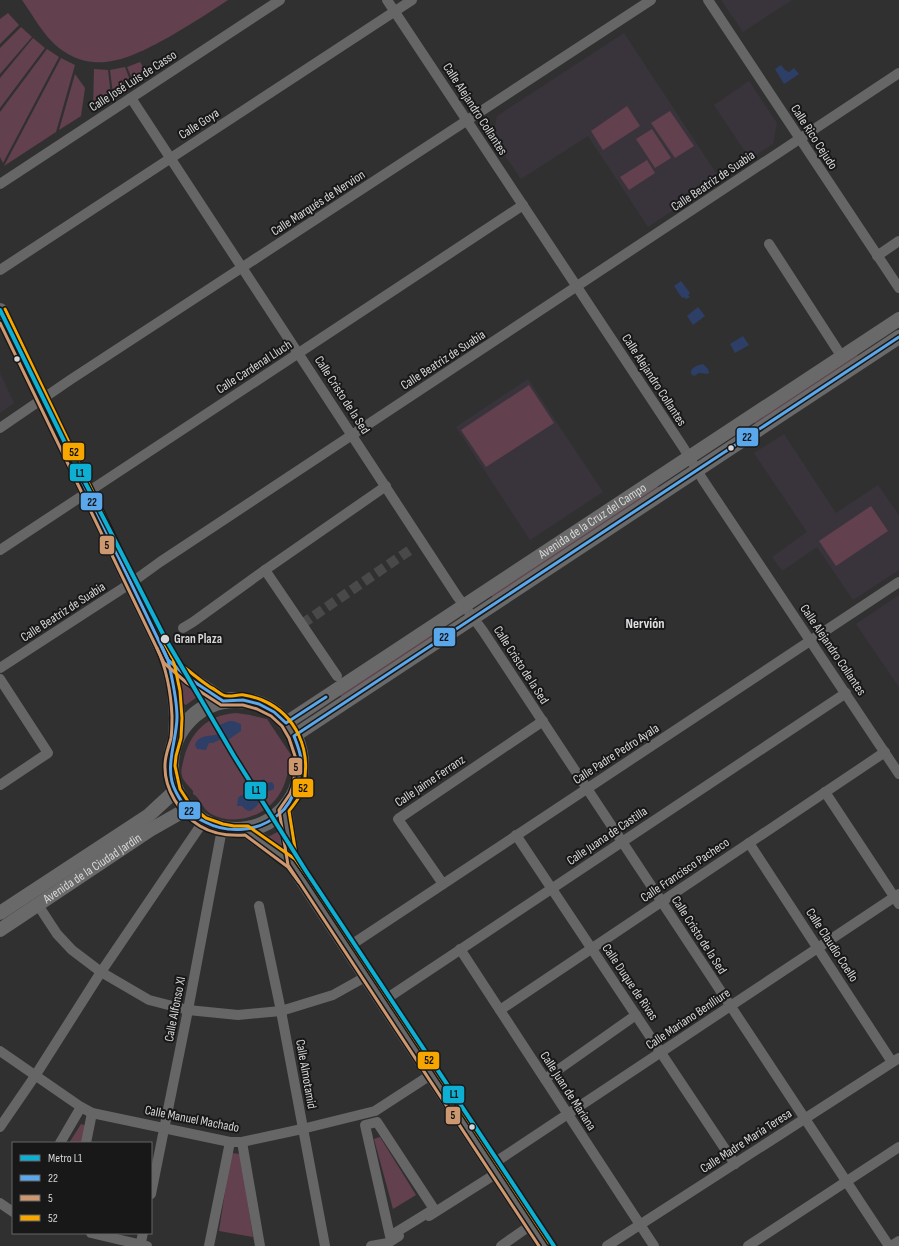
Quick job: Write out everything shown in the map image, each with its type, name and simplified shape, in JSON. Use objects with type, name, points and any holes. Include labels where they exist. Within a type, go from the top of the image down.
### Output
[{"type":"main road","points":[[0,311],[168,660],[175,691],[177,718],[176,738],[171,755],[170,766],[175,791],[187,809],[203,822],[222,829],[234,831],[246,830],[266,823],[284,810],[294,796],[298,787],[301,758],[290,730],[274,712],[259,704],[243,700],[223,701],[210,704],[199,710],[190,718],[176,738]]},
{"type":"main road","name":"Avenida de la Cruz del Campo","points":[[290,730],[464,605],[899,319]]},
{"type":"main road","name":"Avenida de la Cruz del Campo","points":[[290,730],[473,618],[899,336]]},
{"type":"main road","points":[[168,660],[190,679],[223,701]]},
{"type":"main road","name":"Avenida de la Ciudad Jardin","points":[[0,913],[148,815],[175,791]]},
{"type":"main road","name":"Avenida de la Ciudad Jardin","points":[[0,930],[148,832],[187,809]]},
{"type":"main road","points":[[284,810],[292,863]]},
{"type":"main road","points":[[246,830],[292,863],[545,1246]]},
{"type":"street","name":"Calle José Luis de Casso","points":[[0,184],[280,0]]},
{"type":"street","name":"Calle Alejandro Collantes","points":[[387,0],[899,774]]},
{"type":"street","name":"Calle Goya","points":[[0,270],[412,0]]},
{"type":"street","name":"Calle Marqués de Nervion","points":[[0,428],[651,0]]},
{"type":"street","name":"Calle Rico Cejudo","points":[[708,0],[899,288]]},
{"type":"street","name":"Calle Beatriz de Suabia","points":[[0,668],[899,73]]},
{"type":"street","name":"Calle Cristo de la Sed","points":[[131,98],[464,605],[543,721],[890,1246]]},
{"type":"street","name":"Calle Cardenal Lluch","points":[[0,550],[523,205]]},
{"type":"street","points":[[877,256],[899,242]]},
{"type":"street","points":[[768,244],[842,357]]},
{"type":"street","points":[[183,628],[386,486]]},
{"type":"street","points":[[265,570],[336,676]]},
{"type":"street","name":"Calle Padre Pedro Ayala","points":[[348,947],[899,582]]},
{"type":"street","points":[[0,679],[48,754],[0,785]]},
{"type":"street","name":"Calle Juana de Castilla","points":[[383,1001],[846,693]]},
{"type":"street","name":"Calle Jaime Ferranz","points":[[443,884],[398,819],[543,721]]},
{"type":"street","name":"Calle Francisco Pacheco","points":[[500,1010],[885,752]]},
{"type":"street","points":[[825,792],[898,898]]},
{"type":"street","points":[[0,1127],[35,1076],[101,972],[203,822]]},
{"type":"street","name":"Calle Alfonso XI","points":[[152,1189],[222,829]]},
{"type":"street","name":"Calle Duque de Rivas","points":[[516,835],[735,1164]]},
{"type":"street","name":"Calle Claudio Coello","points":[[749,843],[818,948],[896,1060]]},
{"type":"street","name":"Calle Mariano Benlliure","points":[[388,1243],[439,1210],[568,1114],[818,948],[898,898]]},
{"type":"street","points":[[38,905],[57,934],[72,950],[101,972],[149,1000],[188,1010],[238,1015],[281,1011],[333,995],[367,976]]},
{"type":"street","name":"Calle Almotamid","points":[[259,906],[281,1011],[325,1246]]},
{"type":"street","name":"Calle Juan de Mariana","points":[[460,949],[654,1246]]},
{"type":"street","points":[[545,1079],[636,1015]]},
{"type":"street","name":"Calle Manuel Machado","points":[[0,1051],[92,1113],[230,1142],[242,1142],[359,1116],[376,1117],[432,1074]]},
{"type":"street","name":"Calle Madre María Teresa","points":[[607,1246],[896,1060]]},
{"type":"street","points":[[61,1142],[81,1107]]},
{"type":"street","points":[[86,1142],[92,1113]]},
{"type":"street","points":[[359,1116],[388,1243],[371,1246]]},
{"type":"street","points":[[376,1117],[434,1209],[390,1236],[365,1126],[376,1117]]},
{"type":"street","points":[[376,1117],[439,1210]]},
{"type":"street","points":[[209,1246],[230,1142]]},
{"type":"street","points":[[242,1142],[260,1246]]},
{"type":"street","points":[[748,1246],[899,1147]]},
{"type":"street","points":[[0,1203],[12,1211]]},
{"type":"street","points":[[501,1246],[531,1226]]},
{"type":"street","points":[[95,1234],[143,1246],[143,1234]]},
{"type":"street","points":[[890,1246],[899,1241]]},
{"type":"shaded area","points":[[22,0],[228,0],[169,37],[142,51],[115,60],[101,62],[87,61],[73,57],[59,48],[43,32]]},
{"type":"shaded area","points":[[721,0],[792,0],[743,32]]},
{"type":"shaded area","points":[[8,13],[19,25],[0,44],[0,19]]},
{"type":"shaded area","points":[[21,27],[32,37],[0,74],[0,48]]},
{"type":"shaded area","points":[[624,33],[720,179],[648,227],[588,136],[521,179],[493,138],[497,116]]},
{"type":"shaded area","points":[[33,38],[45,48],[0,108],[0,78]]},
{"type":"shaded area","points":[[47,49],[59,57],[3,163],[0,157],[0,112]]},
{"type":"shaded area","points":[[61,58],[75,65],[56,132],[4,166]]},
{"type":"shaded area","points":[[140,62],[146,72],[133,81],[127,67]]},
{"type":"shaded area","points":[[125,67],[131,83],[113,94],[110,70]]},
{"type":"shaded area","points":[[94,69],[108,70],[111,96],[93,107]]},
{"type":"shaded area","points":[[75,74],[85,88],[81,116],[59,130]]},
{"type":"shaded area","points":[[749,81],[777,123],[773,144],[750,159],[714,105]]},
{"type":"shaded area","points":[[627,106],[640,126],[603,150],[591,131]]},
{"type":"shaded area","points":[[670,111],[694,146],[675,158],[651,123]]},
{"type":"shaded area","points":[[652,129],[671,158],[655,168],[636,139]]},
{"type":"shaded area","points":[[647,160],[655,173],[629,190],[620,177]]},
{"type":"shaded area","points":[[856,354],[858,356],[755,424],[753,421]]},
{"type":"shaded area","points":[[0,373],[14,403],[0,413]]},
{"type":"shaded area","points":[[528,379],[603,492],[530,540],[456,427]]},
{"type":"shaded area","points":[[529,385],[554,423],[486,467],[461,430]]},
{"type":"shaded area","points":[[784,434],[836,513],[878,485],[899,515],[899,570],[853,600],[817,547],[782,571],[772,557],[807,532],[754,453]]},
{"type":"shaded area","points":[[657,485],[659,488],[493,598],[491,595]]},
{"type":"shaded area","points":[[871,506],[888,531],[836,566],[819,541]]},
{"type":"shaded area","points":[[899,595],[899,687],[856,624]]},
{"type":"shaded area","points":[[442,627],[444,630],[342,697],[340,695]]},
{"type":"shaded area","points":[[180,680],[197,695],[197,697],[186,705],[184,704]]},
{"type":"shaded area","points":[[236,713],[267,719],[291,755],[284,785],[279,795],[272,804],[263,811],[254,816],[243,819],[221,818],[208,812],[198,798],[193,794],[193,791],[185,782],[181,774],[187,748],[196,732],[209,721],[217,717]]},
{"type":"shaded area","points":[[281,830],[288,855],[268,837]]},
{"type":"shaded area","points":[[81,1124],[87,1126],[83,1142],[70,1142]]},
{"type":"shaded area","points":[[380,1137],[416,1195],[393,1209],[374,1139]]},
{"type":"shaded area","points":[[231,1153],[240,1154],[253,1237],[219,1231]]},
{"type":"water","points":[[781,65],[789,72],[794,68],[799,74],[784,84],[775,69]]},
{"type":"water","points":[[681,281],[690,293],[688,295],[690,297],[686,299],[684,297],[682,298],[674,286]]},
{"type":"water","points":[[698,307],[705,316],[693,325],[687,316]]},
{"type":"water","points":[[743,336],[749,345],[735,353],[730,344]]},
{"type":"water","points":[[703,364],[708,369],[708,374],[699,373],[694,376],[691,374],[693,368]]},
{"type":"water","points":[[229,721],[241,724],[241,731],[228,740],[221,739],[213,743],[209,743],[206,750],[197,749],[195,745],[199,739],[205,736],[218,734],[219,726]]},
{"type":"water","points":[[264,779],[267,783],[272,782],[274,789],[259,794],[258,804],[255,808],[250,811],[246,810],[242,806],[237,806],[238,798],[248,793],[246,790]]},
{"type":"tunnel","points":[[302,624],[410,550]]},
{"type":"metro line","name":"L1","points":[[0,310],[68,449],[165,638],[234,756],[306,871],[554,1246]]},
{"type":"transit line","name":"52","points":[[5,309],[172,657],[200,680],[221,694],[225,696],[244,695],[262,700],[284,715],[293,725],[299,736],[305,761],[303,788],[301,794],[289,811],[297,861],[549,1243]]},
{"type":"transit line","name":"22","points":[[0,311],[168,660],[177,710],[171,764],[172,783],[176,792],[188,809],[200,819],[214,826],[233,829],[253,828],[262,825],[279,814],[288,805],[295,790],[301,766],[300,753],[294,736],[899,337]]},
{"type":"transit line","name":"5","points":[[0,323],[164,663],[187,683],[221,705],[243,705],[257,709],[271,716],[282,726],[289,738],[296,759],[293,786],[290,794],[279,810],[288,865],[539,1246]]},
{"type":"transit line","name":"52","points":[[165,644],[173,658],[180,691],[182,718],[181,738],[175,766],[180,789],[191,806],[206,818],[223,824],[248,826],[295,859],[307,876]]},
{"type":"transit line","name":"22","points":[[162,647],[168,660],[190,679],[223,701],[243,700],[259,704],[274,712],[286,723],[326,697]]},
{"type":"transit line","name":"5","points":[[157,648],[166,673],[171,699],[172,733],[165,765],[165,774],[170,792],[186,815],[200,826],[210,831],[222,834],[245,835],[288,867],[299,882]]},
{"type":"place","name":"Gran Plaza","points":[[165,639]]},
{"type":"district","name":"Nervión","points":[[645,623]]}]
